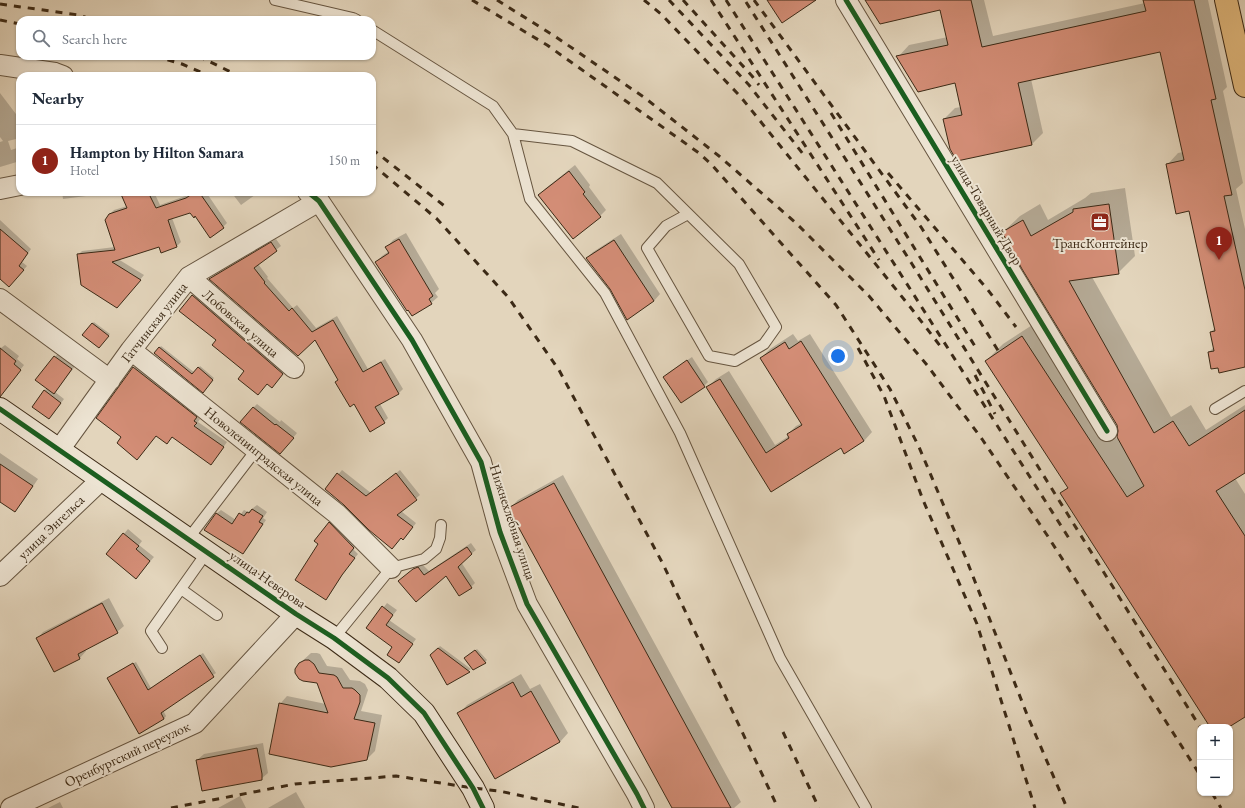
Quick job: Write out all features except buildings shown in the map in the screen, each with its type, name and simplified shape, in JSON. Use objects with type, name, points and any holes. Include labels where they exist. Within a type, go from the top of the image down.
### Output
[{"type":"main road","points":[[1226,0],[1245,86]]},
{"type":"street","name":"улица Товарный Двор","points":[[846,0],[1107,431]]},
{"type":"street","points":[[0,65],[48,72]]},
{"type":"street","points":[[0,189],[16,186]]},
{"type":"street","name":"Гатчинская улица","points":[[59,450],[131,350],[189,277],[313,196]]},
{"type":"street","name":"Нижнехлебная улица","points":[[313,196],[412,340],[481,462],[500,532],[527,604],[644,808]]},
{"type":"street","name":"Лобовская улица","points":[[189,277],[294,368]]},
{"type":"street","points":[[0,299],[110,380]]},
{"type":"street","name":"Новоленинградская улица","points":[[131,350],[337,514],[391,568]]},
{"type":"street","name":"улица Неверова","points":[[0,409],[296,614],[334,638],[388,678],[424,713],[473,788],[483,808]]},
{"type":"street","name":"улица Энгельса","points":[[0,576],[102,479]]},
{"type":"street","name":"Оренбургский переулок","points":[[12,808],[194,723],[296,614]]},
{"type":"lane","points":[[274,0],[344,16]]},
{"type":"lane","points":[[376,33],[493,106],[513,134],[530,199],[605,293],[680,433],[780,658],[866,808]]},
{"type":"lane","points":[[513,134],[572,141],[657,183],[739,264],[776,327],[764,344],[735,361],[709,356],[647,248],[666,226],[688,214]]},
{"type":"lane","points":[[1215,408],[1245,391]]},
{"type":"lane","points":[[188,539],[256,450]]},
{"type":"lane","points":[[334,638],[391,568],[424,559],[436,549],[440,538],[441,525]]},
{"type":"lane","points":[[162,648],[151,631],[207,552]]},
{"type":"lane","points":[[181,589],[216,614]]},
{"type":"railway","points":[[472,0],[547,45],[699,153],[711,164],[836,305],[890,389],[919,447],[965,556],[1028,717],[1067,808]]},
{"type":"railway","points":[[497,0],[556,37],[645,98],[719,156],[796,223],[869,296],[927,365],[982,439],[1047,535],[1197,770]]},
{"type":"railway","points":[[644,0],[661,14],[740,96],[941,347]]},
{"type":"railway","points":[[669,0],[749,85],[803,154]]},
{"type":"railway","points":[[683,0],[759,85]]},
{"type":"railway","points":[[711,0],[879,260]]},
{"type":"railway","points":[[726,0],[1072,543]]},
{"type":"railway","points":[[754,0],[921,227],[999,352]]},
{"type":"railway","points":[[746,2],[912,264],[1198,724]]},
{"type":"railway","points":[[0,4],[82,16]]},
{"type":"railway","points":[[0,20],[16,23]]},
{"type":"railway","points":[[168,60],[201,72]]},
{"type":"railway","points":[[206,60],[231,72]]},
{"type":"railway","points":[[831,113],[976,348]]},
{"type":"railway","points":[[376,152],[447,208]]},
{"type":"railway","points":[[376,167],[437,219],[508,297],[559,370],[663,564],[778,808]]},
{"type":"railway","points":[[888,173],[988,290],[1016,327]]},
{"type":"railway","points":[[858,348],[884,396],[923,500],[977,624],[1035,808]]},
{"type":"railway","points":[[975,375],[995,414]]},
{"type":"railway","points":[[783,732],[819,808]]},
{"type":"railway","points":[[171,808],[295,784],[396,776],[499,791],[579,808]]},
{"type":"railway","points":[[1214,796],[1221,808]]},
{"type":"cycle path","points":[[846,0],[1107,431]]},
{"type":"cycle path","points":[[313,196],[319,201],[412,340],[481,462],[500,532],[527,604],[644,808]]},
{"type":"cycle path","points":[[0,409],[296,614],[334,638],[388,678],[424,713],[473,788],[483,808]]},
{"type":"place","name":"ТрансКонтейнер","points":[[1100,222]]},
{"type":"place","name":"Hampton by Hilton Samara","points":[[1219,260]]}]
